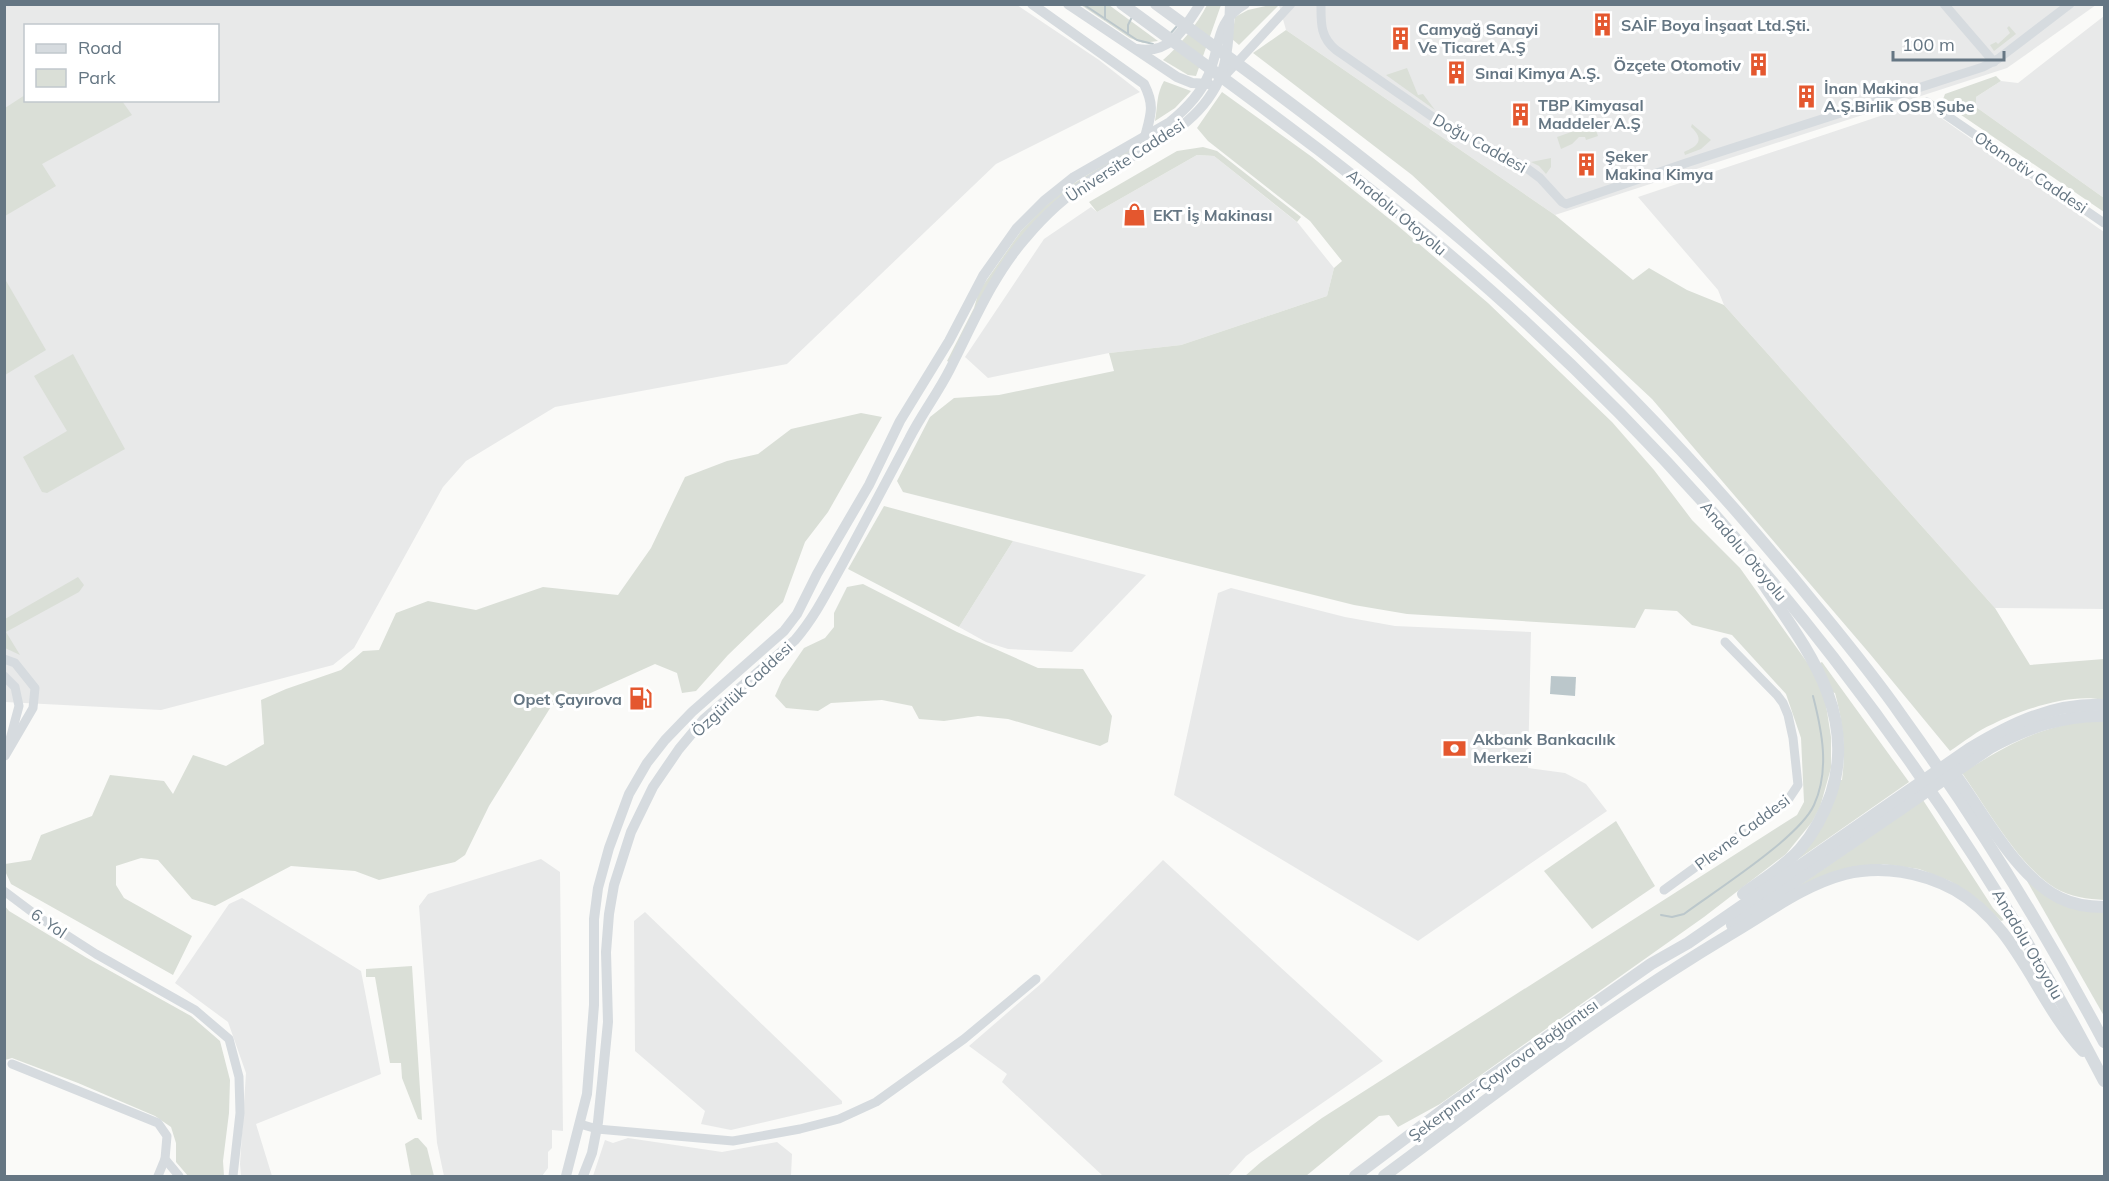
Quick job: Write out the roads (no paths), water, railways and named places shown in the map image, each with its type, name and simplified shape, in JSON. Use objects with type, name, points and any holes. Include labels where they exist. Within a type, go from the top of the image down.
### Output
[{"type":"highway","name":"Anadolu Otoyolu","points":[[1122,4],[1274,115],[1403,215],[1530,326],[1651,446],[1729,531],[1816,636],[1880,719],[1936,800],[1993,885],[2104,1081]]},
{"type":"highway","name":"Anadolu Otoyolu","points":[[1156,4],[1348,147],[1464,241],[1523,294],[1650,416],[1762,540],[1845,641],[1901,714],[2007,874],[2055,953],[2104,1042]]},
{"type":"highway","points":[[1652,964],[1799,850],[1820,820],[1835,781],[1839,740],[1837,720],[1825,683],[1794,630],[1729,531]]},
{"type":"highway","points":[[1652,964],[1688,943],[1971,754],[1997,732],[2035,715],[2068,707],[2104,705]]},
{"type":"highway","points":[[1901,714],[1950,767],[1987,822],[2026,871],[2059,898],[2090,907],[2104,907]]},
{"type":"highway","points":[[1971,754],[2049,722],[2086,715],[2104,716]]},
{"type":"highway","points":[[1592,1025],[1904,799]]},
{"type":"highway","points":[[1592,1025],[1702,951],[1792,897],[1830,879],[1847,874],[1888,870],[1933,880],[1954,889],[1982,909],[2012,944],[2068,1035],[2097,1065]]},
{"type":"highway","name":"Şekerpınar-Çayırova Bağlantısı","points":[[1355,1176],[1447,1107],[1652,964]]},
{"type":"highway","name":"Şekerpınar-Çayırova Bağlantısı","points":[[1384,1176],[1523,1072],[1592,1025]]},
{"type":"main road","points":[[1032,4],[1144,84],[1153,110],[1145,136]]},
{"type":"main road","points":[[1068,4],[1186,81],[1204,85],[1218,82]]},
{"type":"main road","points":[[1131,47],[1146,51],[1164,47],[1173,41],[1200,4]]},
{"type":"main road","points":[[1230,10],[1245,4]]},
{"type":"main road","name":"Üniversite Caddesi","points":[[864,493],[900,421],[949,341],[983,276],[1005,244],[1027,217],[1059,188],[1184,111],[1204,85],[1212,66],[1219,34],[1230,10]]},
{"type":"main road","name":"Üniversite Caddesi","points":[[882,490],[920,417],[944,380],[994,283],[1025,238],[1071,193],[1100,174],[1171,135],[1204,104],[1218,82],[1226,54],[1230,10]]},
{"type":"main road","name":"Özgürlük Caddesi","points":[[583,1176],[592,1153],[597,1129],[608,1022],[606,952],[609,914],[614,885],[631,832],[653,787],[679,748],[704,719],[795,640],[807,625],[882,490]]},
{"type":"main road","name":"Özgürlük Caddesi","points":[[566,1176],[587,1094],[594,1005],[594,919],[598,888],[609,848],[629,794],[647,763],[692,712],[784,631],[797,614],[817,574],[864,493]]},
{"type":"street","points":[[1218,82],[1291,4]]},
{"type":"street","points":[[1944,4],[1994,62]]},
{"type":"street","name":"Doğu Caddesi","points":[[1322,5],[1323,33],[1328,43],[1336,50],[1437,120],[1525,167],[1540,178],[1566,204],[1983,67],[1994,62],[2070,4]]},
{"type":"street","name":"Otomotiv Caddesi","points":[[1927,102],[2104,223]]},
{"type":"street","name":"Plevne Caddesi","points":[[1664,890],[1788,800],[1798,785],[1793,738],[1783,703],[1725,642]]},
{"type":"street","points":[[4,659],[15,663],[35,688],[33,708],[5,757]]},
{"type":"street","points":[[4,676],[15,687],[19,706],[5,757]]},
{"type":"street","name":"6. Yol","points":[[4,891],[40,918],[96,954],[195,1010],[229,1039],[239,1077],[240,1113],[233,1176]]},
{"type":"street","points":[[580,1124],[597,1129],[733,1141],[800,1129],[839,1119],[876,1102],[964,1039],[1036,979]]},
{"type":"street","points":[[12,1064],[158,1124],[167,1136],[165,1159],[158,1176]]},
{"type":"street","points":[[165,1159],[179,1176]]},
{"type":"waterway","points":[[1083,4],[1137,40],[1153,44]]},
{"type":"waterway","points":[[1105,4],[1105,19]]},
{"type":"waterway","points":[[1128,34],[1128,25],[1132,17]]},
{"type":"waterway","points":[[1170,34],[1178,25]]},
{"type":"waterway","points":[[1661,915],[1672,917],[1684,914],[1774,848],[1805,818],[1819,792],[1823,764],[1823,750],[1813,696]]},
{"type":"place","name":"SAİF Boya İnşaat Ltd.Şti.","points":[[1603,25]]},
{"type":"place","name":"Camyağ Sanayi Ve Ticaret A.Ş","points":[[1400,38]]},
{"type":"place","name":"Özçete Otomotiv","points":[[1759,65]]},
{"type":"place","name":"Sınai Kimya A.Ş.","points":[[1457,73]]},
{"type":"place","name":"İnan Makina A.Ş.Birlik OSB Şube","points":[[1806,97]]},
{"type":"place","name":"TBP Kimyasal Maddeler A.Ş","points":[[1520,114]]},
{"type":"place","name":"Şeker Makina Kimya","points":[[1587,165]]},
{"type":"place","name":"EKT İş Makinası","points":[[1135,215]]},
{"type":"place","name":"Opet Çayırova","points":[[640,699]]},
{"type":"place","name":"Akbank Bankacılık Merkezi","points":[[1455,748]]}]
